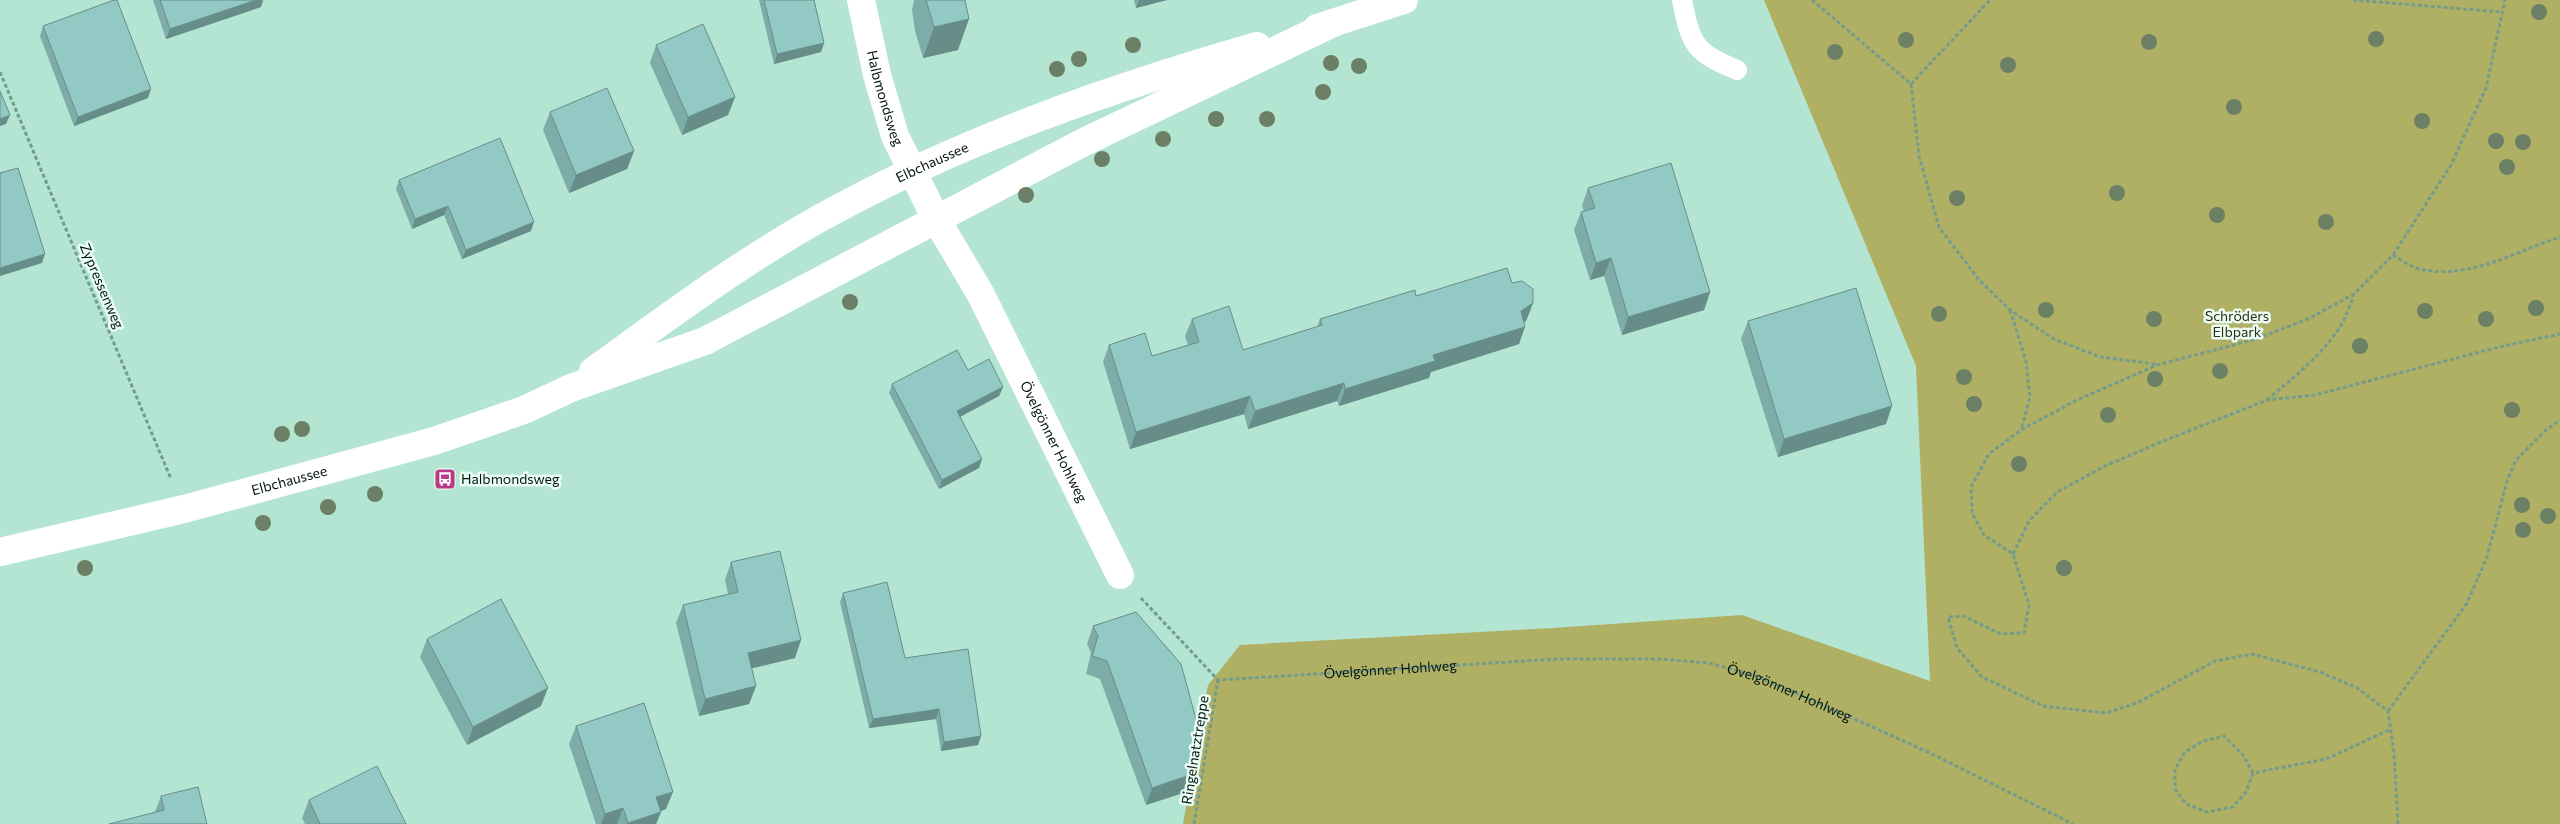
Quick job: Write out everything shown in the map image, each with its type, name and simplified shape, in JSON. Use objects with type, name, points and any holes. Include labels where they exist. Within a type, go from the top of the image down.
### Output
[{"type":"main road","name":"Halbmondsweg","points":[[861,0],[883,99],[911,172],[936,219]]},
{"type":"main road","name":"Elbchaussee","points":[[571,388],[686,304],[771,246],[835,210],[911,172],[1008,129],[1101,94],[1168,72],[1334,24],[1404,0]]},
{"type":"main road","name":"Elbchaussee","points":[[0,552],[184,509],[434,441],[524,410],[571,388],[705,341],[1082,143],[1334,24]]},
{"type":"main road","name":"Övelgönner Hohlweg","points":[[936,219],[980,293],[1120,575]]},
{"type":"lane","points":[[1682,0],[1687,29],[1694,44],[1709,58],[1737,70]]},
{"type":"path","points":[[1812,0],[1912,84],[1919,156],[1939,227],[1979,280],[2010,310],[2054,339],[2093,354],[2157,364]]},
{"type":"path","points":[[1912,84],[1990,0]]},
{"type":"path","points":[[2353,0],[2502,12]]},
{"type":"path","points":[[2398,824],[2388,711],[2357,688],[2320,672],[2252,654],[2215,661],[2137,703],[2106,713],[2043,706],[1982,678],[1957,648],[1948,617],[1963,616],[2001,634],[2024,633],[2029,605],[2013,554],[1984,535],[1972,513],[1971,487],[1989,454],[2021,430],[2077,400],[2157,364],[2253,340],[2308,319],[2354,294],[2393,255],[2451,165],[2486,88],[2505,0]]},
{"type":"path","name":"Zypressenweg","points":[[0,72],[184,509]]},
{"type":"path","points":[[2393,255],[2419,269],[2458,272],[2500,261],[2560,237]]},
{"type":"path","points":[[2267,400],[2330,342],[2342,325],[2354,294]]},
{"type":"path","points":[[2010,310],[2026,361],[2030,397],[2021,430]]},
{"type":"path","points":[[2013,554],[2029,521],[2056,492],[2107,465],[2267,400],[2315,395],[2499,347],[2560,334]]},
{"type":"path","points":[[2388,711],[2467,603],[2487,557],[2507,481],[2516,460],[2547,429],[2560,420]]},
{"type":"path","points":[[1120,575],[1218,680]]},
{"type":"path","name":"Övelgönner Hohlweg","points":[[1218,680],[1556,660],[1661,659],[1709,663],[1756,676],[1839,712],[1930,753],[2073,824]]},
{"type":"path","name":"Ringelnatztreppe","points":[[1194,824],[1218,680]]},
{"type":"path","points":[[2253,773],[2326,759],[2391,729]]},
{"type":"path","points":[[2224,736],[2243,755],[2253,773],[2246,792],[2233,807],[2215,811],[2206,812],[2186,804],[2175,790],[2174,769],[2185,752],[2203,741],[2224,736]]},
{"type":"green space","name":"Schröders Elbpark","points":[[1764,0],[2560,0],[2560,824],[1183,824],[1208,685],[1240,645],[1553,628],[1742,615],[1930,681],[1916,366]]},
{"type":"building","points":[[117,0],[151,89],[78,117],[43,26]]},
{"type":"building","points":[[160,0],[256,0],[170,29]]},
{"type":"building","points":[[764,0],[814,0],[824,43],[777,54]]},
{"type":"building","points":[[926,0],[965,0],[969,19],[934,27]]},
{"type":"building","points":[[703,24],[735,97],[688,117],[656,45]]},
{"type":"building","points":[[607,88],[634,151],[576,175],[550,112]]},
{"type":"building","points":[[0,91],[10,115],[0,119]]},
{"type":"building","points":[[500,138],[534,222],[466,250],[448,206],[415,219],[399,180]]},
{"type":"building","points":[[1671,163],[1710,292],[1628,317],[1611,258],[1596,263],[1581,212],[1595,208],[1588,188]]},
{"type":"building","points":[[18,168],[45,254],[0,268],[0,173]]},
{"type":"building","points":[[1507,268],[1512,283],[1522,281],[1533,289],[1533,303],[1521,311],[1525,327],[1433,355],[1435,361],[1345,389],[1344,383],[1255,411],[1250,396],[1136,432],[1109,345],[1145,333],[1152,356],[1199,342],[1192,319],[1229,306],[1243,350],[1322,325],[1320,319],[1415,290],[1416,296]]},
{"type":"building","points":[[1856,288],[1892,406],[1784,439],[1748,321]]},
{"type":"building","points":[[957,350],[968,370],[989,359],[1003,387],[957,411],[982,459],[942,480],[892,384]]},
{"type":"building","points":[[780,551],[801,640],[748,653],[756,686],[705,699],[683,605],[738,592],[731,562]]},
{"type":"building","points":[[887,582],[905,658],[968,649],[981,736],[944,742],[939,709],[873,719],[843,593]]},
{"type":"building","points":[[501,599],[548,688],[473,727],[427,639]]},
{"type":"building","points":[[1136,612],[1181,664],[1199,730],[1190,775],[1152,788],[1107,661],[1092,656],[1098,636],[1093,626]]},
{"type":"building","points":[[644,703],[673,792],[656,797],[661,812],[628,823],[623,808],[605,814],[576,726]]},
{"type":"building","points":[[377,766],[406,824],[320,824],[309,800]]},
{"type":"building","points":[[198,787],[207,824],[109,824],[164,810],[161,796]]},
{"type":"place","name":"Halbmondsweg","points":[[445,479]]}]
